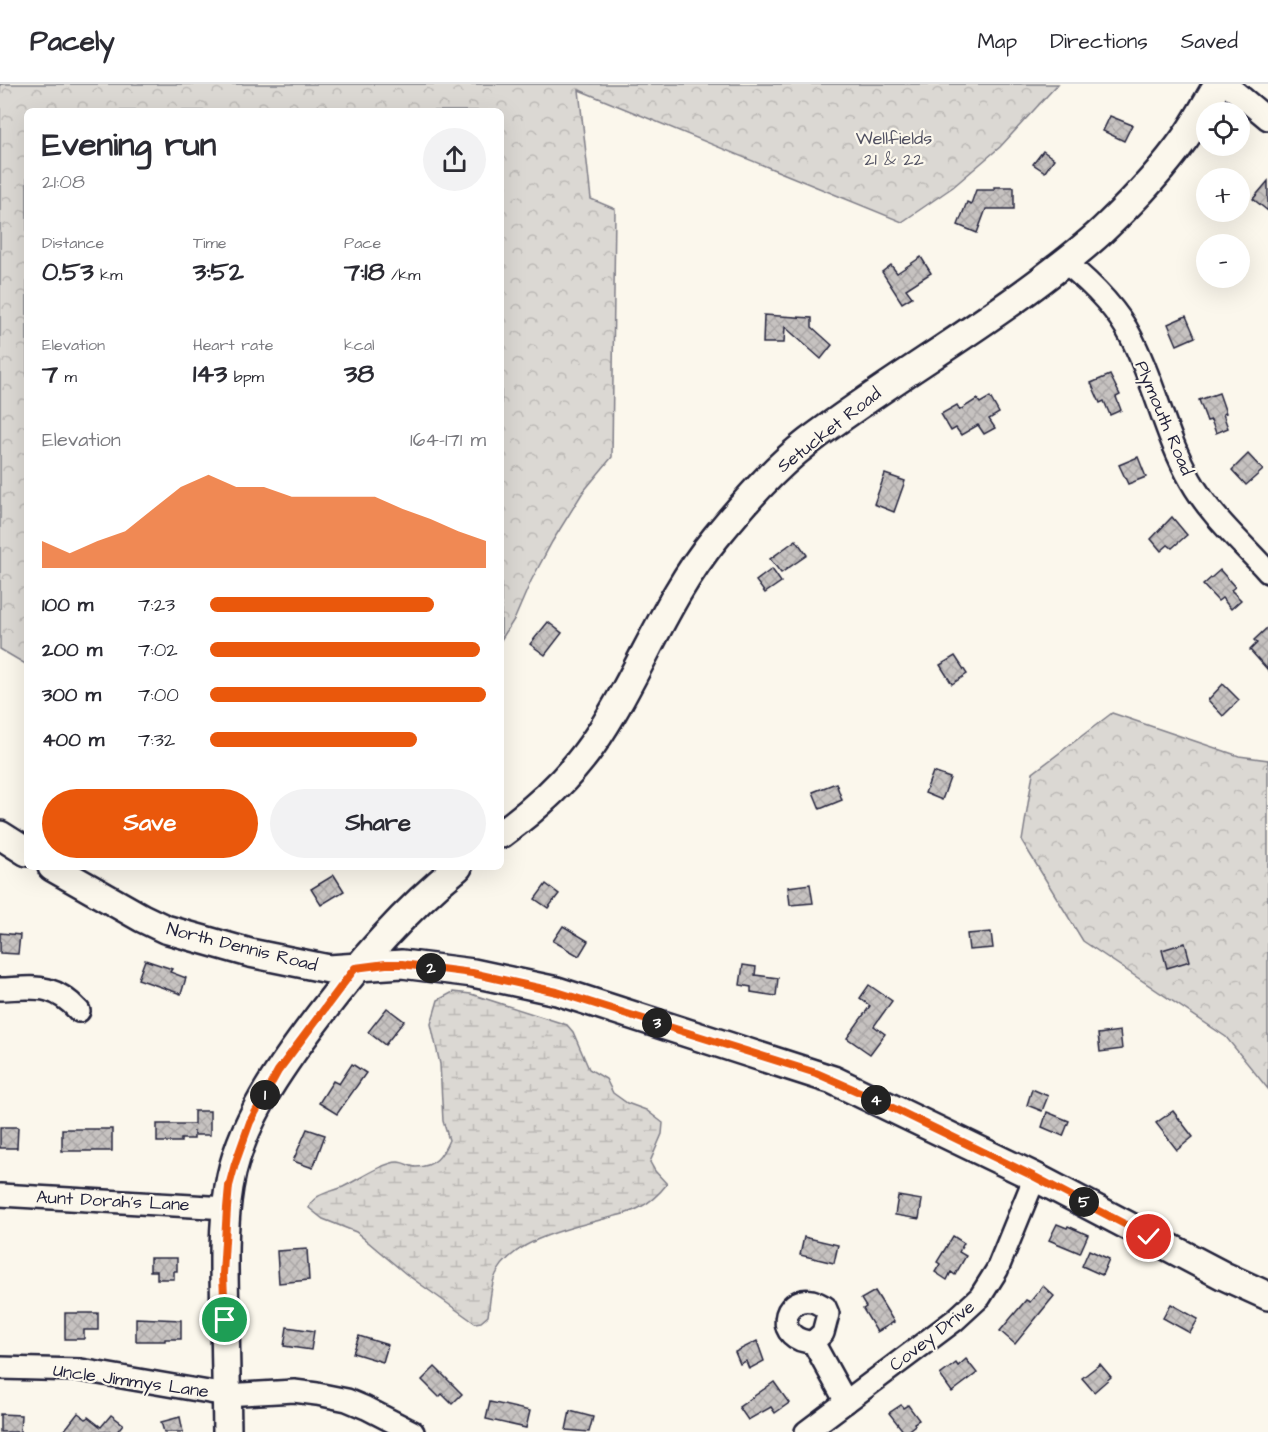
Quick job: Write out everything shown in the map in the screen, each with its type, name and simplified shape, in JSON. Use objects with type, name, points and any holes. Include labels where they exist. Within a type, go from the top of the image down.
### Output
[{"type":"main road","name":"Setucket Road","points":[[504,831],[569,773],[591,746],[617,704],[690,571],[763,483],[816,436],[885,386],[964,336],[1065,262],[1107,226],[1155,175],[1185,138],[1218,84]]},
{"type":"main road","points":[[0,835],[24,850]]},
{"type":"main road","name":"North Dennis Road","points":[[57,870],[165,929],[291,962],[328,969],[402,964],[472,973],[585,1000],[816,1073],[1035,1177],[1181,1254],[1268,1296]]},
{"type":"main road","points":[[227,1432],[223,1274],[227,1208],[229,1186],[250,1122],[270,1086],[300,1041],[355,968],[422,896],[454,870]]},
{"type":"street","points":[[1226,84],[1268,119]]},
{"type":"street","name":"Plymouth Road","points":[[1065,262],[1102,295],[1131,336],[1190,481],[1205,503],[1268,572]]},
{"type":"street","points":[[0,989],[38,987],[64,997],[79,1011]]},
{"type":"street","name":"Covey Drive","points":[[806,1432],[955,1320],[980,1297],[997,1270],[1035,1177]]},
{"type":"street","name":"Aunt Dorah's Lane","points":[[0,1195],[227,1208]]},
{"type":"street","points":[[813,1342],[846,1402]]},
{"type":"street","name":"Uncle Jimmys Lane","points":[[0,1368],[81,1370],[226,1395]]},
{"type":"street","points":[[226,1395],[294,1391],[328,1395],[366,1408],[413,1432]]},
{"type":"green space","name":"Wellfields 21 & 22","points":[[0,84],[1058,84],[1000,147],[953,187],[902,222],[579,90],[591,199],[615,209],[612,457],[583,492],[552,542],[531,581],[515,618],[504,635],[504,108],[24,108],[24,663],[0,649]]},
{"type":"green space","points":[[1112,713],[1239,756],[1268,760],[1268,1089],[1226,1037],[1083,941],[1022,841],[1033,773]]},
{"type":"green space","points":[[453,992],[471,994],[567,1025],[573,1032],[589,1069],[606,1079],[613,1093],[627,1103],[646,1110],[663,1123],[662,1134],[650,1162],[667,1184],[661,1191],[635,1210],[557,1232],[525,1246],[512,1255],[501,1266],[494,1279],[488,1316],[481,1322],[475,1323],[406,1274],[356,1232],[323,1219],[309,1208],[317,1197],[343,1187],[385,1165],[398,1162],[414,1167],[428,1165],[437,1160],[444,1151],[449,1140],[443,1121],[440,1064],[431,1024],[438,1000]]},
{"type":"building","points":[[1110,116],[1132,125],[1124,141],[1103,131]]},
{"type":"building","points":[[1043,151],[1054,159],[1045,172],[1033,164]]},
{"type":"building","points":[[1268,181],[1268,211],[1253,199]]},
{"type":"building","points":[[994,187],[1014,187],[1014,209],[986,209],[977,233],[958,225],[967,202],[971,204],[976,190],[994,190]]},
{"type":"building","points":[[921,257],[931,273],[906,289],[912,297],[902,303],[882,272],[891,265],[897,273]]},
{"type":"building","points":[[764,315],[812,318],[812,327],[832,345],[821,359],[785,327],[784,343],[763,343]]},
{"type":"building","points":[[1186,316],[1195,337],[1177,345],[1168,324]]},
{"type":"building","points":[[1110,375],[1120,395],[1116,397],[1121,410],[1110,415],[1104,401],[1100,403],[1091,383]]},
{"type":"building","points":[[1219,393],[1228,428],[1216,433],[1211,420],[1207,421],[1199,400]]},
{"type":"building","points":[[990,397],[999,413],[989,419],[995,428],[984,434],[978,425],[961,435],[956,428],[951,431],[941,414],[957,405],[960,410],[977,399],[980,403]]},
{"type":"building","points":[[1248,454],[1263,470],[1246,485],[1232,470]]},
{"type":"building","points":[[1138,457],[1146,477],[1128,484],[1119,465]]},
{"type":"building","points":[[885,474],[905,481],[894,512],[874,504]]},
{"type":"building","points":[[1172,517],[1187,535],[1172,548],[1168,545],[1161,551],[1151,539]]},
{"type":"building","points":[[796,540],[807,555],[781,573],[770,559]]},
{"type":"building","points":[[772,569],[781,582],[765,593],[756,581]]},
{"type":"building","points":[[1220,570],[1235,587],[1231,590],[1241,600],[1231,609],[1222,598],[1218,601],[1203,585]]},
{"type":"building","points":[[548,622],[562,633],[545,655],[530,644]]},
{"type":"building","points":[[1268,627],[1268,670],[1250,650],[1257,643],[1254,640]]},
{"type":"building","points":[[955,656],[967,674],[952,684],[940,665]]},
{"type":"building","points":[[1223,684],[1239,700],[1223,716],[1208,700]]},
{"type":"building","points":[[933,772],[950,778],[942,800],[925,793]]},
{"type":"building","points":[[836,783],[842,800],[820,809],[813,792]]},
{"type":"building","points":[[334,875],[344,891],[321,905],[311,889]]},
{"type":"building","points":[[546,884],[559,894],[548,908],[535,899]]},
{"type":"building","points":[[810,884],[813,903],[790,905],[788,887]]},
{"type":"building","points":[[563,926],[588,941],[579,956],[553,941]]},
{"type":"building","points":[[991,932],[993,948],[969,950],[967,934]]},
{"type":"building","points":[[0,933],[20,935],[18,954],[0,953]]},
{"type":"building","points":[[1185,943],[1190,961],[1167,968],[1162,950]]},
{"type":"building","points":[[145,960],[172,969],[170,972],[186,978],[181,994],[138,979]]},
{"type":"building","points":[[743,965],[756,967],[755,975],[778,978],[776,996],[751,992],[751,987],[740,985]]},
{"type":"building","points":[[869,985],[892,1001],[874,1026],[885,1034],[870,1054],[847,1038],[870,1006],[860,998]]},
{"type":"building","points":[[387,1008],[404,1021],[385,1045],[368,1032]]},
{"type":"building","points":[[1120,1031],[1122,1049],[1100,1052],[1098,1034]]},
{"type":"building","points":[[352,1064],[366,1073],[337,1114],[319,1103],[333,1081],[339,1084]]},
{"type":"building","points":[[1032,1089],[1048,1096],[1042,1111],[1027,1105]]},
{"type":"building","points":[[194,1111],[210,1111],[210,1135],[194,1135],[194,1139],[181,1139],[181,1142],[157,1142],[157,1124],[194,1124]]},
{"type":"building","points":[[1173,1111],[1193,1137],[1177,1150],[1156,1123]]},
{"type":"building","points":[[1047,1112],[1069,1121],[1063,1136],[1042,1127]]},
{"type":"building","points":[[0,1127],[18,1127],[17,1148],[0,1148]]},
{"type":"building","points":[[62,1129],[112,1129],[112,1151],[62,1151]]},
{"type":"building","points":[[307,1129],[325,1135],[313,1168],[293,1161]]},
{"type":"building","points":[[898,1196],[922,1200],[919,1219],[895,1215]]},
{"type":"building","points":[[1057,1224],[1088,1235],[1080,1253],[1049,1240]]},
{"type":"building","points":[[953,1236],[964,1243],[959,1252],[966,1256],[955,1275],[951,1272],[947,1280],[935,1272],[940,1264],[937,1262]]},
{"type":"building","points":[[804,1237],[838,1245],[834,1263],[800,1255]]},
{"type":"building","points":[[307,1249],[309,1280],[279,1283],[277,1251]]},
{"type":"building","points":[[1089,1250],[1109,1259],[1102,1275],[1082,1266]]},
{"type":"building","points":[[150,1258],[177,1258],[177,1271],[174,1271],[174,1279],[157,1279],[157,1271],[150,1271]]},
{"type":"building","points":[[1043,1286],[1054,1296],[1015,1344],[1000,1331],[1026,1300],[1030,1302]]},
{"type":"building","points":[[875,1291],[894,1322],[877,1332],[863,1309],[866,1307],[861,1299]]},
{"type":"building","points":[[1171,1304],[1198,1319],[1190,1333],[1163,1318]]},
{"type":"building","points":[[65,1313],[98,1313],[98,1330],[84,1330],[84,1339],[65,1339]]},
{"type":"building","points":[[136,1318],[181,1320],[181,1339],[136,1341]]},
{"type":"building","points":[[287,1327],[314,1331],[311,1350],[284,1346]]},
{"type":"building","points":[[359,1336],[388,1345],[383,1362],[353,1353]]},
{"type":"building","points":[[757,1341],[764,1361],[749,1369],[746,1361],[740,1364],[735,1352]]},
{"type":"building","points":[[966,1359],[977,1373],[952,1392],[940,1375],[956,1363],[958,1366]]},
{"type":"building","points":[[1100,1364],[1111,1377],[1094,1392],[1082,1378]]},
{"type":"building","points":[[435,1367],[462,1394],[452,1404],[442,1394],[439,1397],[422,1380]]},
{"type":"building","points":[[774,1382],[789,1403],[775,1413],[771,1407],[748,1420],[739,1407]]},
{"type":"building","points":[[490,1402],[530,1411],[526,1428],[486,1419]]},
{"type":"building","points":[[901,1405],[903,1408],[908,1405],[919,1420],[906,1432],[889,1413]]},
{"type":"building","points":[[570,1411],[593,1417],[589,1432],[566,1430]]},
{"type":"building","points":[[78,1413],[101,1427],[111,1415],[123,1424],[117,1432],[63,1432]]},
{"type":"building","points":[[0,1414],[21,1415],[20,1432],[0,1432]]},
{"type":"building","points":[[180,1417],[183,1432],[164,1432],[161,1422]]},
{"type":"route","points":[[225,1320],[223,1274],[229,1186],[250,1122],[278,1071],[355,968],[386,964],[472,973],[557,992],[816,1073],[1090,1204],[1149,1237]]}]
